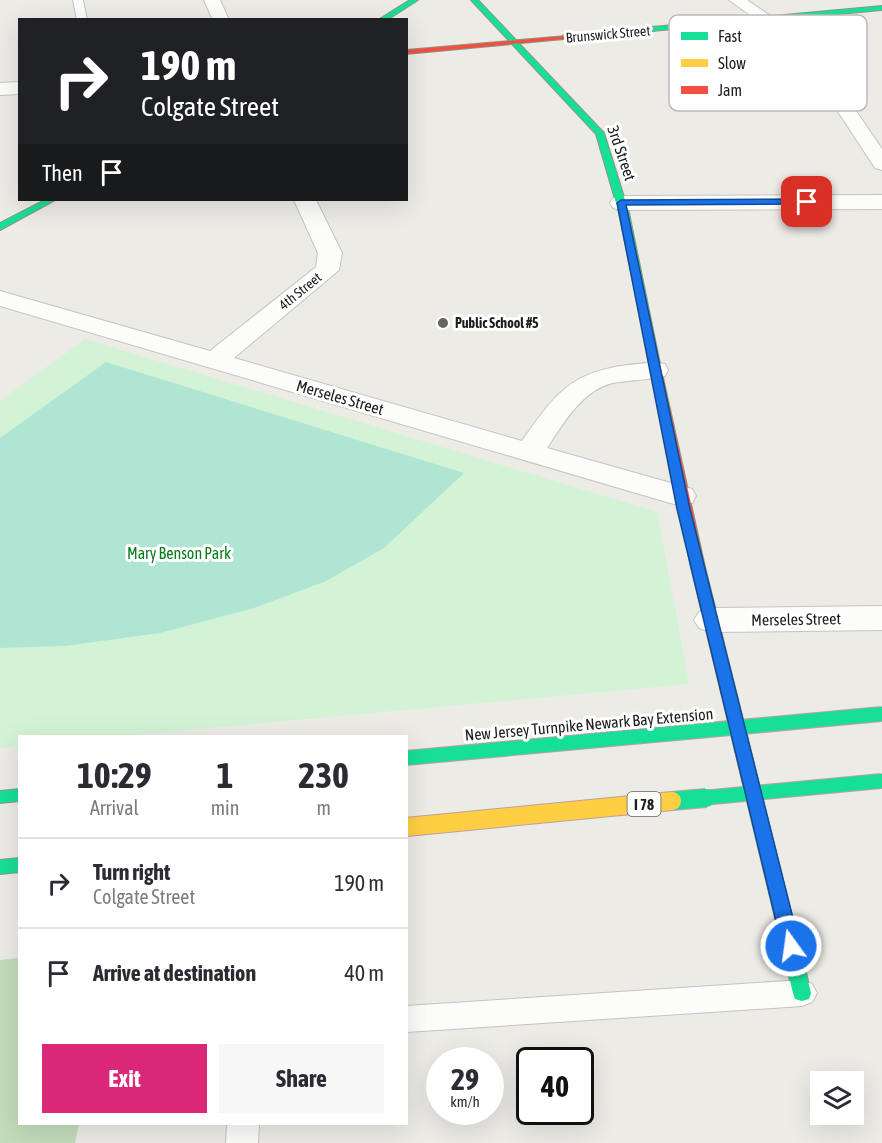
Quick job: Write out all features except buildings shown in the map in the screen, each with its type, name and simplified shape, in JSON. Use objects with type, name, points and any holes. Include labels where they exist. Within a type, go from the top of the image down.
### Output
[{"type":"main road","points":[[384,18],[415,0]]},
{"type":"main road","name":"3rd Street","points":[[474,0],[600,133],[621,203],[681,496],[802,993]]},
{"type":"main road","name":"Brunswick Street","points":[[812,15],[882,9]]},
{"type":"main road","name":"Brunswick Street","points":[[408,52],[669,28]]},
{"type":"main road","points":[[0,227],[49,201]]},
{"type":"main road","name":"New Jersey Turnpike Newark Bay Extension","points":[[408,758],[882,714]]},
{"type":"main road","name":"I 78","points":[[408,827],[882,781]]},
{"type":"main road","points":[[0,797],[18,795]]},
{"type":"main road","points":[[0,867],[18,865]]},
{"type":"street","points":[[212,0],[220,18]]},
{"type":"street","points":[[737,0],[759,15]]},
{"type":"street","points":[[0,89],[18,88]]},
{"type":"street","points":[[847,111],[882,164]]},
{"type":"street","name":"4th Street","points":[[214,361],[327,270],[330,253],[305,201]]},
{"type":"street","points":[[621,203],[882,202]]},
{"type":"street","name":"Merseles Street","points":[[0,298],[681,496]]},
{"type":"street","points":[[530,452],[571,396],[592,382],[616,375],[655,370]]},
{"type":"street","name":"Merseles Street","points":[[711,620],[882,618]]},
{"type":"lane","points":[[78,0],[82,18]]},
{"type":"lane","points":[[408,1019],[802,993]]},
{"type":"lane","points":[[242,1143],[243,1125]]},
{"type":"green space","name":"Mary Benson Park","points":[[85,339],[657,512],[689,684],[132,735],[18,735],[18,746],[0,748],[0,401]]},
{"type":"green space","points":[[106,362],[464,473],[384,548],[324,582],[254,608],[160,633],[65,646],[0,648],[0,438]]},
{"type":"green space","points":[[18,958],[18,1125],[79,1125],[75,1143],[0,1143],[0,960]]},
{"type":"traffic: fast","points":[[384,18],[415,0]]},
{"type":"traffic: fast","points":[[474,0],[600,133],[624,213],[655,364]]},
{"type":"traffic: fast","points":[[805,15],[882,8]]},
{"type":"traffic: fast","points":[[564,37],[669,27]]},
{"type":"traffic: fast","points":[[0,227],[49,201]]},
{"type":"traffic: fast","points":[[698,567],[802,993]]},
{"type":"traffic: fast","points":[[408,758],[882,714]]},
{"type":"traffic: fast","points":[[672,801],[882,781]]},
{"type":"traffic: fast","points":[[0,797],[18,795]]},
{"type":"traffic: fast","points":[[0,867],[18,865]]},
{"type":"traffic: jam","points":[[408,52],[564,37]]},
{"type":"traffic: jam","points":[[655,364],[698,567]]},
{"type":"traffic: slow","points":[[408,827],[672,801]]},
{"type":"place","name":"Public School #5","points":[[443,323]]},
{"type":"route","points":[[791,946],[684,509],[621,203],[807,202]]}]
